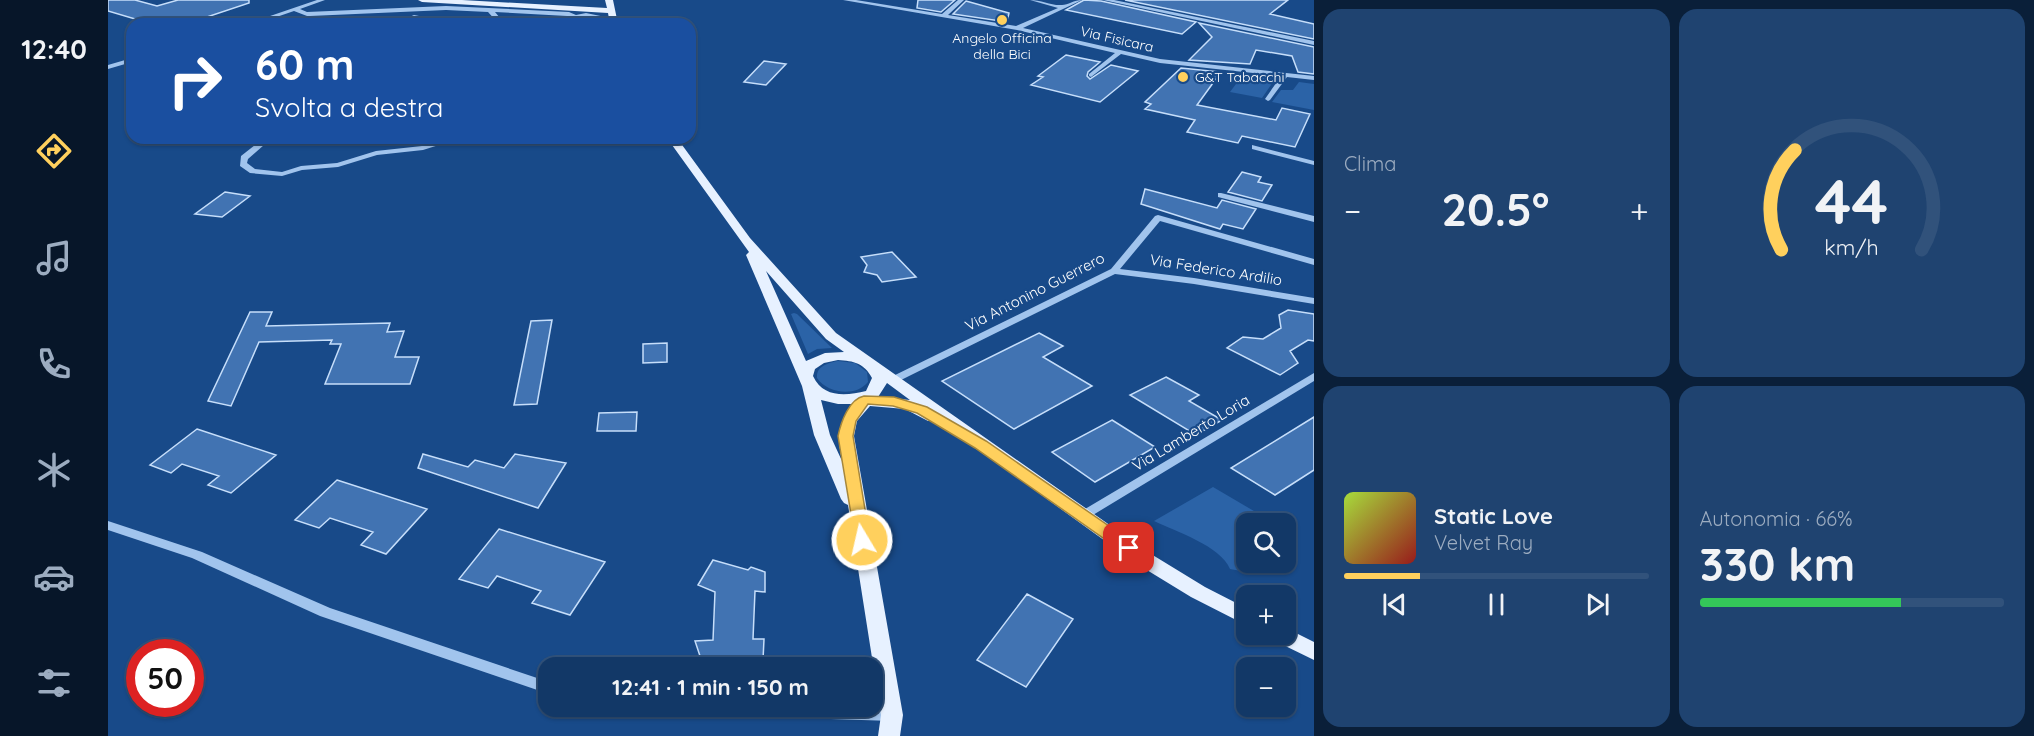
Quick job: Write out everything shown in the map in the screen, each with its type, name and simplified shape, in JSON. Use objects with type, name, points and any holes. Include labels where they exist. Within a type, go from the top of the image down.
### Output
[{"type":"main road","points":[[422,0],[612,18],[609,0]]},
{"type":"main road","points":[[676,144],[746,241],[819,325],[869,364],[923,400],[981,444],[1144,559],[1236,612]]},
{"type":"main road","points":[[746,241],[808,382],[833,399],[862,398],[908,404],[981,444]]},
{"type":"main road","points":[[858,518],[822,435],[808,382],[806,372],[812,363],[824,358],[840,356],[869,364],[880,378],[874,392],[862,398],[849,420],[846,436],[892,715],[889,736]]},
{"type":"main road","points":[[1296,642],[1314,652]]},
{"type":"street","points":[[294,18],[322,0]]},
{"type":"street","name":"Via Fisicara","points":[[846,0],[1017,28],[1120,52],[1192,65],[1314,78]]},
{"type":"street","points":[[880,6],[889,0]]},
{"type":"street","points":[[943,16],[961,0]]},
{"type":"street","points":[[1033,0],[1060,8]]},
{"type":"street","points":[[1017,28],[1079,0]]},
{"type":"street","points":[[1106,0],[1314,43]]},
{"type":"street","points":[[411,9],[416,16],[411,18]]},
{"type":"street","points":[[279,18],[299,14],[411,9],[490,10],[574,16]]},
{"type":"street","points":[[490,10],[497,18]]},
{"type":"street","points":[[559,18],[586,15],[612,18]]},
{"type":"street","points":[[1091,75],[1120,52]]},
{"type":"street","points":[[108,67],[126,62]]},
{"type":"street","points":[[1268,99],[1285,75]]},
{"type":"street","points":[[258,144],[243,158],[243,165],[253,171],[274,175],[311,167],[338,165],[375,153],[423,148],[437,144]]},
{"type":"street","points":[[1255,147],[1314,163]]},
{"type":"street","points":[[1221,195],[1314,219]]},
{"type":"street","name":"Via Antonino Guerrero","points":[[893,380],[1114,271],[1158,218],[1314,262]]},
{"type":"street","name":"Via Federico Ardilio","points":[[1114,271],[1194,281],[1314,301]]},
{"type":"street","name":"Via Lamberto Loria","points":[[1084,515],[1314,376]]},
{"type":"street","points":[[108,525],[196,555],[326,612],[538,684]]},
{"type":"street","points":[[883,715],[892,715]]},
{"type":"shaded area","points":[[1242,76],[1275,79],[1262,98],[1230,92]]},
{"type":"shaded area","points":[[1299,82],[1314,84],[1314,110],[1272,102],[1281,90],[1293,90]]},
{"type":"shaded area","points":[[794,313],[832,348],[817,349],[808,354],[791,314]]},
{"type":"shaded area","points":[[838,361],[855,363],[867,372],[868,382],[863,387],[849,392],[835,390],[822,383],[817,378],[818,371],[827,364]]},
{"type":"shaded area","points":[[1213,487],[1257,513],[1236,513],[1236,570],[1230,569],[1225,561],[1208,546],[1154,521]]},
{"type":"building","points":[[108,0],[135,0],[157,6],[178,0],[249,0],[249,3],[204,18],[132,18],[108,11]]},
{"type":"building","points":[[918,0],[955,0],[941,12],[917,8]]},
{"type":"building","points":[[1084,0],[1101,1],[1196,22],[1182,34],[1066,10]]},
{"type":"building","points":[[1125,0],[1288,0],[1270,14],[1314,24],[1314,39]]},
{"type":"building","points":[[966,1],[1009,13],[1007,22],[953,14]]},
{"type":"building","points":[[1199,23],[1314,47],[1314,74],[1298,72],[1292,56],[1256,50],[1250,64],[1189,60],[1212,37]]},
{"type":"building","points":[[1066,55],[1100,62],[1088,72],[1087,76],[1090,79],[1111,65],[1138,71],[1100,102],[1031,85],[1043,77],[1038,76]]},
{"type":"building","points":[[764,61],[786,64],[766,85],[744,82]]},
{"type":"building","points":[[1181,68],[1221,72],[1197,105],[1276,120],[1282,108],[1310,114],[1295,147],[1242,136],[1238,143],[1187,132],[1195,120],[1145,109],[1151,104],[1145,102]]},
{"type":"building","points":[[1242,172],[1261,177],[1258,182],[1272,185],[1262,201],[1228,192]]},
{"type":"building","points":[[1145,189],[1217,208],[1222,200],[1256,209],[1243,229],[1223,224],[1220,229],[1141,204]]},
{"type":"building","points":[[225,192],[250,196],[222,217],[195,214]]},
{"type":"building","points":[[892,252],[916,277],[882,282],[877,275],[864,272],[867,265],[861,257]]},
{"type":"building","points":[[1288,310],[1314,314],[1314,341],[1308,340],[1290,351],[1298,363],[1280,375],[1227,348],[1243,337],[1263,339],[1281,328],[1279,315]]},
{"type":"building","points":[[250,312],[272,312],[266,326],[390,323],[387,332],[404,331],[395,357],[419,357],[410,384],[325,384],[341,344],[330,344],[332,340],[259,342],[231,406],[208,401]]},
{"type":"building","points":[[552,320],[537,404],[514,405],[531,321]]},
{"type":"building","points":[[1039,333],[1063,346],[1043,357],[1092,386],[1014,429],[942,381]]},
{"type":"building","points":[[667,343],[667,362],[643,363],[643,344]]},
{"type":"building","points":[[1166,377],[1199,395],[1189,401],[1222,420],[1196,435],[1130,395]]},
{"type":"building","points":[[637,412],[636,431],[597,431],[599,413]]},
{"type":"building","points":[[1314,417],[1314,470],[1275,495],[1231,468]]},
{"type":"building","points":[[1112,420],[1155,447],[1095,482],[1052,452]]},
{"type":"building","points":[[197,429],[276,455],[231,493],[208,485],[219,476],[182,464],[171,473],[150,465]]},
{"type":"building","points":[[423,454],[468,467],[475,460],[504,468],[515,454],[566,463],[538,508],[418,468]]},
{"type":"building","points":[[337,480],[427,509],[386,554],[361,545],[373,532],[330,518],[319,528],[295,520]]},
{"type":"building","points":[[499,529],[605,562],[570,615],[532,603],[541,591],[497,576],[488,588],[459,579]]},
{"type":"building","points":[[713,560],[748,570],[751,567],[765,572],[765,592],[755,591],[753,639],[764,639],[763,657],[700,657],[695,641],[713,640],[715,592],[698,585]]},
{"type":"building","points":[[1027,594],[1073,619],[1026,687],[977,660]]},
{"type":"place","name":"Angelo Officina della Bici","points":[[1002,20]]},
{"type":"place","name":"G&T Tabacchi","points":[[1183,77]]},
{"type":"route","points":[[862,540],[846,436],[849,420],[864,400],[908,404],[922,410],[981,444],[1129,548]]}]
